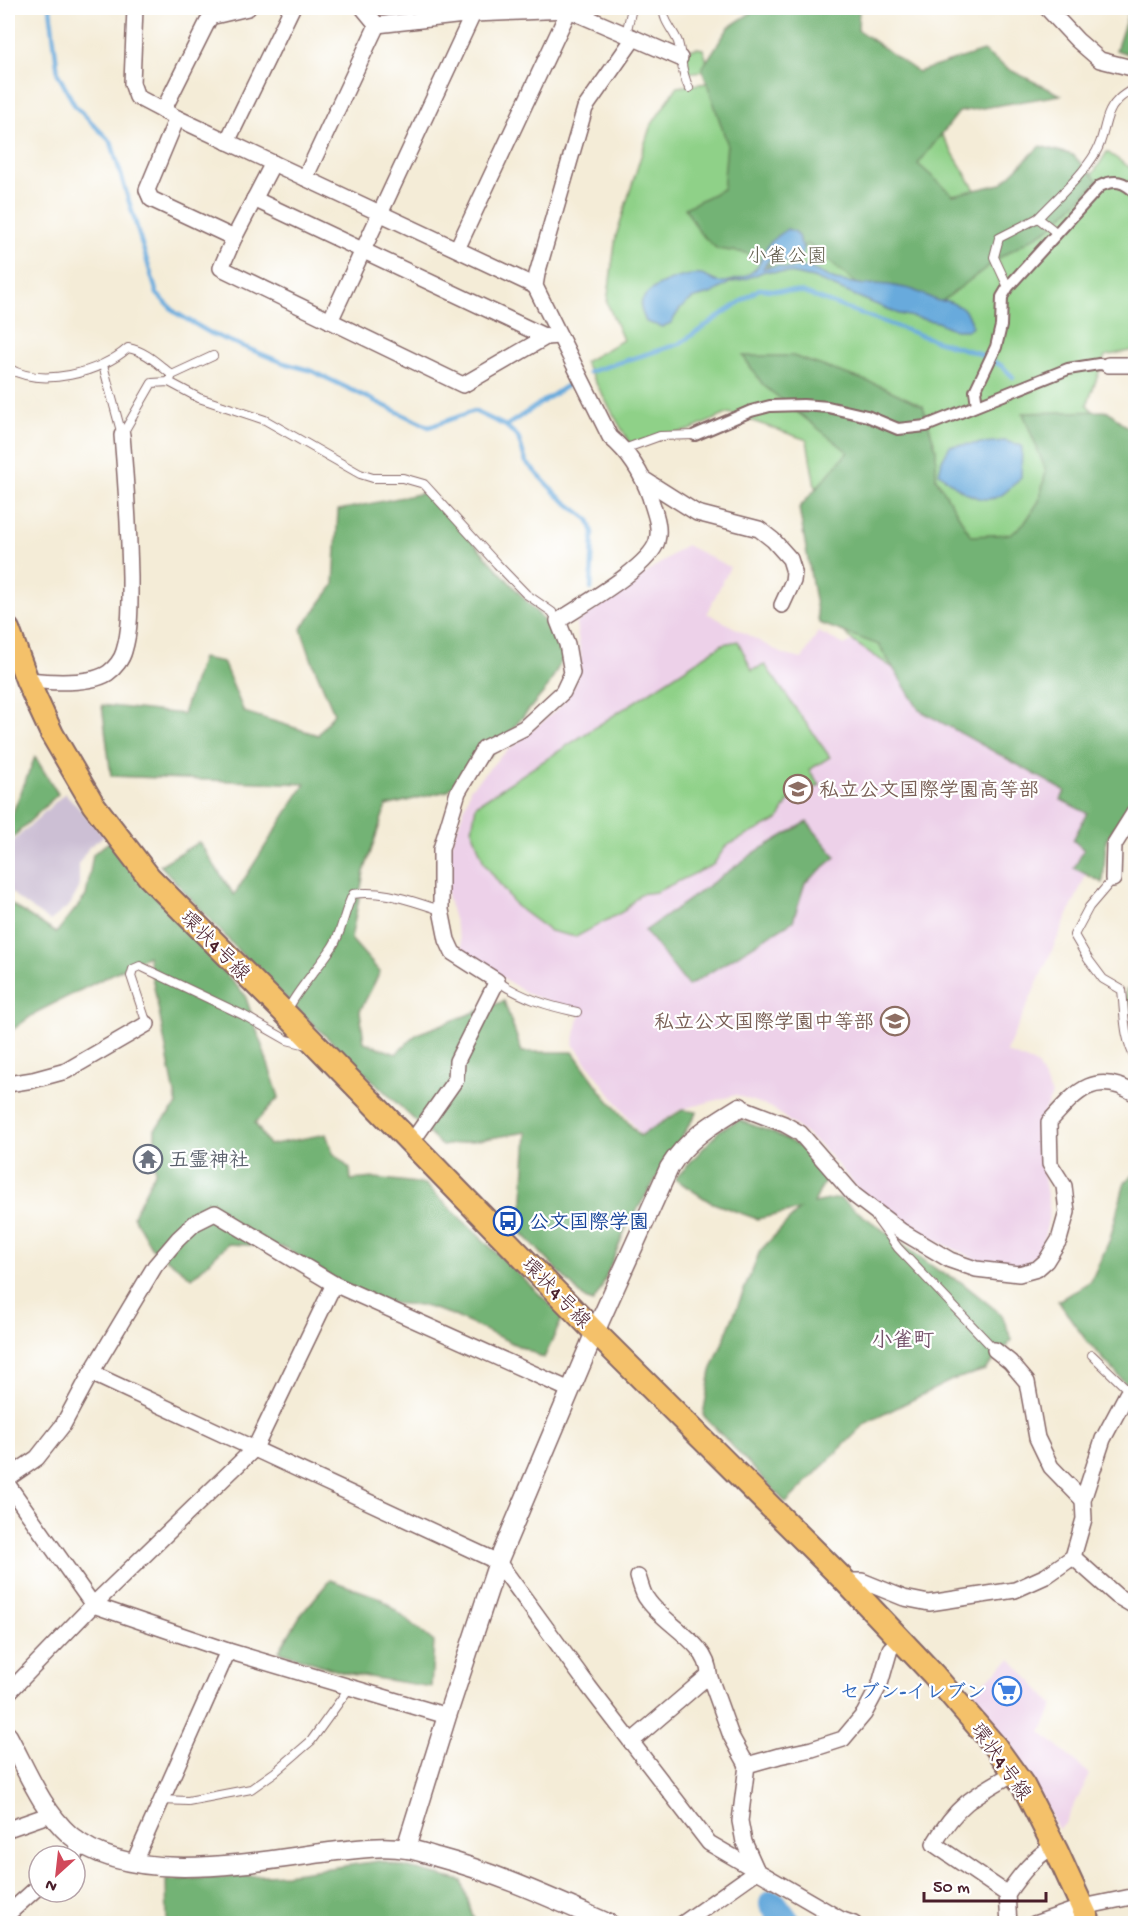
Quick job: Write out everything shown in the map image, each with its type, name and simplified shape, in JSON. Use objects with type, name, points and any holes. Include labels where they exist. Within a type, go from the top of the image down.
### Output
[{"type":"main road","name":"環状4号線","points":[[8,629],[27,680],[52,734],[93,804],[149,877],[286,1014],[595,1332],[845,1581],[968,1712],[1023,1785],[1087,1915]]},
{"type":"street","points":[[135,8],[132,83],[137,97],[227,142],[535,286]]},
{"type":"street","points":[[163,111],[210,16],[248,8]]},
{"type":"street","points":[[227,142],[292,8]]},
{"type":"street","points":[[363,8],[377,25]]},
{"type":"street","points":[[1047,8],[1077,40],[1100,60],[1136,69]]},
{"type":"street","points":[[377,25],[473,14],[568,10],[680,58]]},
{"type":"street","points":[[456,249],[568,10]]},
{"type":"street","points":[[330,321],[473,14]]},
{"type":"street","points":[[305,178],[377,25]]},
{"type":"street","points":[[411,1143],[456,1079],[457,1061],[497,981],[453,953],[447,940],[441,910],[441,849],[458,792],[484,748],[524,728],[563,692],[572,673],[567,644],[558,621],[633,571],[650,556],[657,541],[658,523],[645,480],[624,449],[610,437],[553,336],[535,286],[585,108],[630,36]]},
{"type":"street","points":[[177,118],[147,190],[151,199],[234,238]]},
{"type":"street","points":[[273,163],[221,268],[463,385],[553,336]]},
{"type":"street","points":[[977,405],[975,391],[995,350],[1001,326],[1002,297],[1008,287],[1100,186],[1110,181],[1119,182],[1128,185],[1136,193]]},
{"type":"street","points":[[254,199],[553,336]]},
{"type":"street","points":[[695,435],[752,411],[770,406],[828,407],[867,416],[898,429],[926,426],[1068,369],[1108,364],[1136,365]]},
{"type":"street","points":[[27,680],[46,682],[86,680],[107,674],[117,664],[124,651],[130,608],[127,491],[122,435]]},
{"type":"street","points":[[645,480],[697,513],[759,529],[773,540],[790,559],[794,572],[793,581],[782,605]]},
{"type":"street","points":[[1113,879],[1114,845],[1136,810]]},
{"type":"street","points":[[8,1084],[66,1071],[147,1024]]},
{"type":"street","points":[[406,1848],[498,1562],[595,1332],[669,1168],[679,1152],[714,1122],[740,1107],[800,1133],[854,1195],[866,1205],[901,1231],[960,1265],[1000,1272],[1029,1272],[1037,1269],[1053,1251],[1059,1240],[1067,1212],[1064,1186],[1050,1164],[1049,1122],[1072,1097],[1092,1085],[1106,1082],[1136,1094]]},
{"type":"street","points":[[8,1478],[37,1458],[63,1425],[91,1372],[155,1266],[195,1223],[215,1214],[334,1284],[570,1390]]},
{"type":"street","points":[[8,1693],[93,1605],[255,1448],[334,1284]]},
{"type":"street","points":[[995,1350],[1010,1362],[1027,1382],[1037,1438],[1051,1467],[1083,1500]]},
{"type":"street","points":[[91,1372],[498,1562],[709,1843],[840,1919],[854,1923]]},
{"type":"street","points":[[845,1581],[862,1581],[904,1598],[929,1603],[1015,1590],[1046,1576],[1073,1557],[1084,1518],[1083,1500],[1103,1439],[1127,1394],[1134,1390]]},
{"type":"street","points":[[8,1485],[93,1605],[228,1651],[447,1716]]},
{"type":"street","points":[[1073,1557],[1117,1596],[1136,1606]]},
{"type":"street","points":[[638,1577],[646,1599],[703,1654],[709,1667],[709,1675],[731,1736],[747,1765],[740,1821],[744,1842],[757,1871]]},
{"type":"street","points":[[747,1765],[843,1739],[864,1714],[880,1684],[890,1649],[901,1639]]},
{"type":"street","points":[[134,1862],[228,1651]]},
{"type":"street","points":[[631,1742],[709,1675]]},
{"type":"street","points":[[8,1736],[51,1814],[70,1835],[74,1844]]},
{"type":"street","points":[[1007,1894],[934,1844],[961,1806],[977,1793],[1014,1773]]},
{"type":"street","points":[[8,1829],[51,1814]]},
{"type":"street","points":[[1009,1923],[1007,1894],[1034,1860],[1042,1852],[1054,1846]]},
{"type":"street","points":[[87,1853],[134,1862],[203,1868],[367,1848],[406,1848],[492,1873],[610,1923]]},
{"type":"street","points":[[682,1923],[757,1871]]},
{"type":"street","points":[[1034,1923],[1087,1915],[1136,1896]]},
{"type":"street","points":[[8,1914],[27,1897]]},
{"type":"lane","points":[[630,36],[632,8]]},
{"type":"lane","points":[[664,8],[663,13],[677,41],[682,72],[689,88]]},
{"type":"lane","points":[[1008,287],[994,257],[999,238],[1038,218],[1085,167],[1101,142],[1109,110],[1118,99],[1136,87]]},
{"type":"lane","points":[[1038,218],[1057,233]]},
{"type":"lane","points":[[8,368],[16,373],[36,377],[57,377],[103,365],[118,357],[128,348],[137,349],[199,398],[265,420],[360,474],[373,478],[403,478],[424,484],[496,564],[526,594],[552,612],[558,621]]},
{"type":"lane","points":[[122,435],[152,383],[171,378],[213,356]]},
{"type":"lane","points":[[103,365],[122,435]]},
{"type":"lane","points":[[624,449],[660,436],[695,435]]},
{"type":"lane","points":[[1113,879],[1089,907],[1074,936],[1103,979],[1122,990],[1123,1025],[1136,1060]]},
{"type":"lane","points":[[286,1014],[294,997],[334,944],[353,894],[366,892],[390,895],[441,910]]},
{"type":"lane","points":[[147,1024],[131,976],[133,969],[140,966],[243,1015],[287,1040],[317,1048]]},
{"type":"lane","points":[[497,981],[516,993],[547,1006],[577,1012]]},
{"type":"lane","points":[[866,1205],[898,1248],[995,1350]]},
{"type":"lane","points":[[1092,1355],[1125,1387],[1134,1390]]},
{"type":"lane","points":[[161,1800],[188,1800],[251,1789],[311,1741],[350,1687]]},
{"type":"shaded area","points":[[686,545],[730,567],[707,613],[785,655],[802,659],[818,632],[845,645],[877,627],[1116,809],[1006,1052],[1037,1065],[1052,1095],[1036,1128],[1050,1212],[1041,1252],[1022,1266],[975,1259],[903,1225],[860,1191],[822,1147],[772,1108],[736,1095],[679,1110],[641,1135],[573,1044],[581,1009],[563,1006],[530,995],[464,954],[447,895],[448,852],[470,789],[500,757],[560,707],[574,686],[581,657],[576,623]]},
{"type":"shaded area","points":[[65,793],[104,836],[89,847],[79,863],[79,888],[70,905],[50,921],[18,899],[8,888],[8,846]]},
{"type":"shaded area","points":[[1011,1659],[1054,1706],[1041,1732],[1090,1775],[1064,1825],[1058,1829],[1020,1761],[971,1693]]},
{"type":"green space","points":[[758,8],[859,8],[858,30],[918,72],[983,51],[1010,70],[1061,95],[959,112],[918,164],[953,195],[1001,184],[1040,146],[1073,155],[1098,181],[1050,228],[999,258],[936,306],[868,293],[808,244],[767,266],[746,253],[717,249],[700,233],[685,208],[723,189],[727,143],[702,68],[729,27]]},
{"type":"green space","points":[[1130,8],[1135,8],[1135,56],[1116,50]]},
{"type":"green space","points":[[703,49],[710,70],[688,73],[685,51]]},
{"type":"green space","name":"小雀公園","points":[[783,73],[939,130],[983,203],[1070,209],[1107,152],[1135,171],[1135,350],[1105,356],[1087,405],[1135,453],[997,737],[855,643],[839,627],[807,440],[729,413],[690,430],[630,444],[584,362],[623,340],[607,303],[616,236],[650,127],[677,87]]},
{"type":"green space","points":[[743,356],[793,356],[881,386],[923,406],[936,449],[936,478],[971,536],[1012,534],[1026,521],[1039,501],[1046,471],[1023,413],[1108,411],[1135,434],[1135,798],[1106,840],[1103,883],[1074,868],[1084,850],[1073,840],[1087,813],[1061,800],[1065,791],[919,710],[879,645],[819,623],[799,508],[848,452],[763,385]]},
{"type":"green space","points":[[428,492],[540,616],[566,652],[548,687],[489,757],[447,791],[386,806],[364,872],[351,939],[380,972],[360,1011],[364,1042],[396,1054],[417,1034],[504,1001],[522,1052],[573,1052],[604,1095],[640,1136],[682,1110],[697,1112],[626,1228],[600,1291],[593,1302],[585,1299],[521,1232],[527,1132],[442,1146],[257,971],[160,865],[199,842],[234,895],[305,784],[111,776],[102,705],[183,714],[202,658],[223,662],[244,712],[318,735],[334,713],[301,629],[334,585],[338,510]]},
{"type":"green space","points":[[738,641],[752,670],[765,665],[830,757],[809,770],[820,785],[788,802],[778,820],[726,846],[713,865],[656,892],[640,894],[624,911],[576,937],[550,931],[516,906],[484,863],[472,830],[476,805],[723,644]]},
{"type":"green space","points":[[35,757],[58,794],[8,842],[8,819],[11,817]]},
{"type":"green space","points":[[807,822],[836,857],[805,883],[793,921],[688,986],[645,931],[757,851]]},
{"type":"green space","points":[[109,842],[245,995],[279,1097],[255,1123],[269,1145],[326,1134],[333,1153],[350,1169],[351,1180],[375,1178],[425,1184],[563,1317],[544,1358],[450,1314],[420,1305],[371,1302],[284,1247],[228,1244],[192,1278],[151,1247],[133,1216],[155,1172],[155,1129],[177,1105],[148,956],[37,1012],[8,1033],[8,902],[56,933],[86,896],[93,854]]},
{"type":"green space","points":[[1135,987],[1135,1014],[1127,1016],[1126,990]]},
{"type":"green space","points":[[739,1120],[774,1133],[811,1152],[829,1172],[814,1203],[839,1198],[939,1271],[961,1282],[1002,1315],[1012,1340],[985,1370],[952,1380],[866,1423],[786,1503],[703,1415],[711,1371],[760,1251],[799,1210],[757,1219],[710,1202],[675,1179],[720,1130]]},
{"type":"green space","points":[[1135,1174],[1135,1386],[1129,1387],[1086,1340],[1058,1301],[1091,1281],[1110,1239],[1125,1182]]},
{"type":"green space","points":[[330,1580],[380,1598],[434,1642],[431,1687],[344,1673],[279,1651],[300,1616]]},
{"type":"green space","points":[[379,1861],[462,1881],[475,1923],[167,1923],[166,1880],[286,1874]]},
{"type":"water","points":[[787,229],[796,232],[803,248],[802,256],[787,262],[770,258],[763,268],[808,267],[835,280],[911,289],[938,301],[948,301],[963,308],[972,326],[968,330],[955,330],[937,322],[899,314],[813,278],[765,271],[729,283],[713,293],[692,299],[680,309],[671,323],[662,327],[646,322],[641,304],[644,298],[658,286],[685,276],[703,276],[721,282],[746,276],[757,267],[769,244]]},
{"type":"water","points":[[1005,441],[1022,446],[1021,477],[1000,496],[984,499],[967,494],[939,473],[942,460],[950,446]]},
{"type":"waterway","points":[[50,8],[58,74],[75,106],[111,142],[157,294],[176,313],[212,334],[284,363],[312,371],[429,427],[474,411],[506,426],[518,437],[526,462],[558,496],[589,520],[593,533],[591,589]]},
{"type":"waterway","points":[[589,372],[679,344],[759,289],[801,292],[977,353],[1002,366],[1013,377]]},
{"type":"waterway","points":[[506,426],[574,381]]},
{"type":"waterway","points":[[773,1904],[788,1924]]},
{"type":"place","name":"私立公文国際学園高等部","points":[[798,789]]},
{"type":"place","name":"私立公文国際学園中等部","points":[[895,1021]]},
{"type":"place","name":"五霊神社","points":[[148,1159]]},
{"type":"place","name":"公文国際学園","points":[[508,1221]]},
{"type":"place","name":"セブン-イレブン","points":[[1007,1691]]},
{"type":"district","name":"小雀町","points":[[903,1339]]}]
